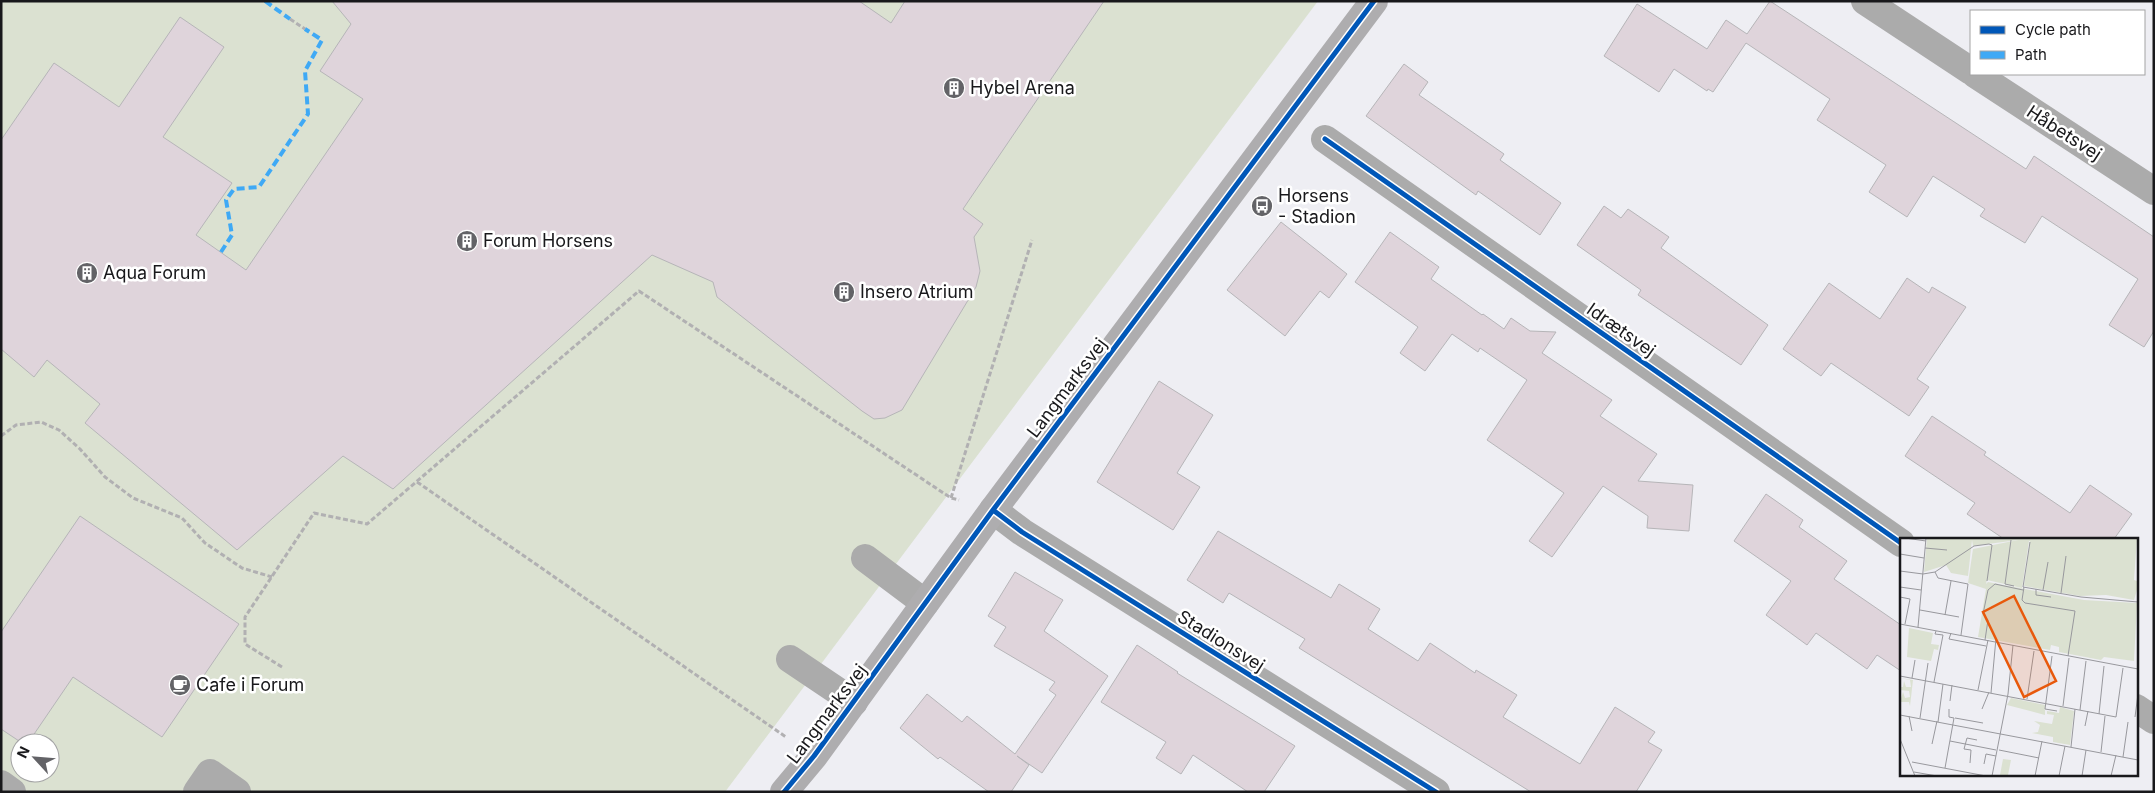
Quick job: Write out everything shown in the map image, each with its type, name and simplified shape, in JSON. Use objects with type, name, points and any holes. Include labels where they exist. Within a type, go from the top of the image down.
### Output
[{"type":"main road","name":"Langmarksvej","points":[[784,792],[814,756],[993,510],[1374,1]]},
{"type":"street","points":[[1865,1],[1970,70]]},
{"type":"street","name":"Håbetsvej","points":[[1977,75],[2154,191]]},
{"type":"street","name":"Idrætsvej","points":[[1325,139],[1900,542]]},
{"type":"street","name":"Stadionsvej","points":[[993,510],[1039,542],[1436,792]]},
{"type":"street","points":[[866,558],[925,603]]},
{"type":"street","points":[[790,659],[854,702]]},
{"type":"street","points":[[2138,709],[2154,720]]},
{"type":"street","points":[[197,792],[210,773],[237,792]]},
{"type":"street","points":[[1,784],[12,792]]},
{"type":"path","points":[[290,19],[305,29]]},
{"type":"path","points":[[951,498],[1032,240]]},
{"type":"path","points":[[282,667],[245,644],[244,617],[314,513],[367,524],[639,291],[951,498],[993,510]]},
{"type":"path","points":[[1,436],[16,425],[41,422],[59,430],[80,449],[105,477],[133,498],[182,518],[205,543],[242,568],[272,577]]},
{"type":"path","points":[[417,482],[814,756]]},
{"type":"green space","points":[[1,1],[1318,1],[725,792],[1,792]]},
{"type":"building","name":"Forum Horsens","points":[[332,1],[859,1],[891,23],[905,1],[1104,1],[963,209],[983,224],[974,237],[980,271],[976,287],[902,410],[885,418],[874,419],[717,297],[713,282],[652,255],[393,489],[343,456],[237,550],[85,423],[100,404],[47,360],[34,377],[1,349],[1,140],[54,63],[119,107],[180,17],[224,47],[163,137],[232,183],[196,235],[246,270],[363,99],[320,71],[351,24]]},
{"type":"building","points":[[1770,1],[2026,169],[2034,156],[2154,237],[2154,331],[2144,347],[2109,325],[2138,279],[2042,216],[2025,243],[1980,216],[1985,209],[1933,176],[1907,217],[1869,192],[1886,165],[1817,120],[1830,99],[1746,43],[1713,92],[1708,89],[1707,91],[1674,69],[1659,92],[1604,56],[1637,4],[1707,49],[1726,20],[1747,34]]},
{"type":"building","points":[[1404,64],[1428,82],[1419,95],[1504,154],[1500,160],[1561,203],[1540,235],[1478,191],[1476,195],[1366,116]]},
{"type":"building","points":[[1604,206],[1621,218],[1628,209],[1669,237],[1661,248],[1768,325],[1741,365],[1638,295],[1641,290],[1577,245]]},
{"type":"building","points":[[1281,222],[1347,274],[1329,298],[1320,291],[1285,336],[1227,290]]},
{"type":"building","points":[[1390,232],[1439,267],[1431,279],[1504,329],[1511,318],[1530,331],[1556,332],[1542,353],[1612,400],[1600,416],[1657,454],[1638,481],[1693,485],[1689,531],[1647,528],[1648,516],[1603,486],[1552,557],[1529,541],[1564,493],[1487,440],[1527,380],[1480,348],[1478,352],[1452,334],[1425,371],[1400,353],[1418,327],[1355,282]]},
{"type":"building","points":[[1907,278],[1929,293],[1932,287],[1966,307],[1917,379],[1929,387],[1909,416],[1831,363],[1821,376],[1783,349],[1829,283],[1880,319]]},
{"type":"building","points":[[1159,381],[1213,415],[1177,473],[1200,487],[1173,530],[1097,482]]},
{"type":"building","points":[[1932,416],[1986,452],[1984,455],[2070,513],[2090,485],[2132,514],[2115,538],[2003,538],[1967,514],[1975,503],[1905,456]]},
{"type":"building","points":[[1766,494],[1803,520],[1799,527],[1847,561],[1834,579],[1900,624],[1900,670],[1877,655],[1867,669],[1816,633],[1807,645],[1766,615],[1791,581],[1734,541]]},
{"type":"building","points":[[80,516],[239,624],[162,737],[73,677],[35,733],[10,733],[10,735],[1,729],[1,632]]},
{"type":"building","points":[[1218,531],[1331,598],[1339,584],[1380,609],[1368,629],[1418,661],[1430,643],[1475,673],[1476,670],[1517,695],[1503,717],[1580,764],[1615,707],[1655,732],[1648,742],[1662,750],[1636,792],[1531,792],[1299,648],[1305,639],[1229,593],[1223,603],[1187,580]]},
{"type":"building","points":[[1015,572],[1063,600],[1044,631],[1108,676],[1042,773],[1017,756],[1029,765],[1011,792],[989,792],[940,757],[938,759],[900,728],[927,694],[962,722],[967,716],[1015,754],[1056,695],[1049,690],[1055,682],[994,646],[1006,627],[988,616]]},
{"type":"building","points":[[1137,645],[1177,673],[1295,746],[1264,792],[1248,792],[1193,755],[1181,774],[1156,758],[1166,742],[1101,702]]},
{"type":"marked path","points":[[265,1],[290,19]]},
{"type":"marked path","points":[[221,252],[232,235],[226,200],[234,189],[259,187],[308,114],[305,71],[322,40],[305,29]]},
{"type":"cycle path","points":[[784,792],[814,756],[993,510],[1374,1]]},
{"type":"cycle path","points":[[1325,139],[1900,542]]},
{"type":"cycle path","points":[[993,510],[1022,532],[1436,792]]},
{"type":"place","name":"Hybel Arena","points":[[954,88]]},
{"type":"place","name":"Horsens - Stadion","points":[[1262,206]]},
{"type":"place","name":"Forum Horsens","points":[[467,241]]},
{"type":"place","name":"Aqua Forum","points":[[87,273]]},
{"type":"place","name":"Insero Atrium","points":[[844,292]]},
{"type":"place","name":"Cafe i Forum","points":[[180,685]]}]
